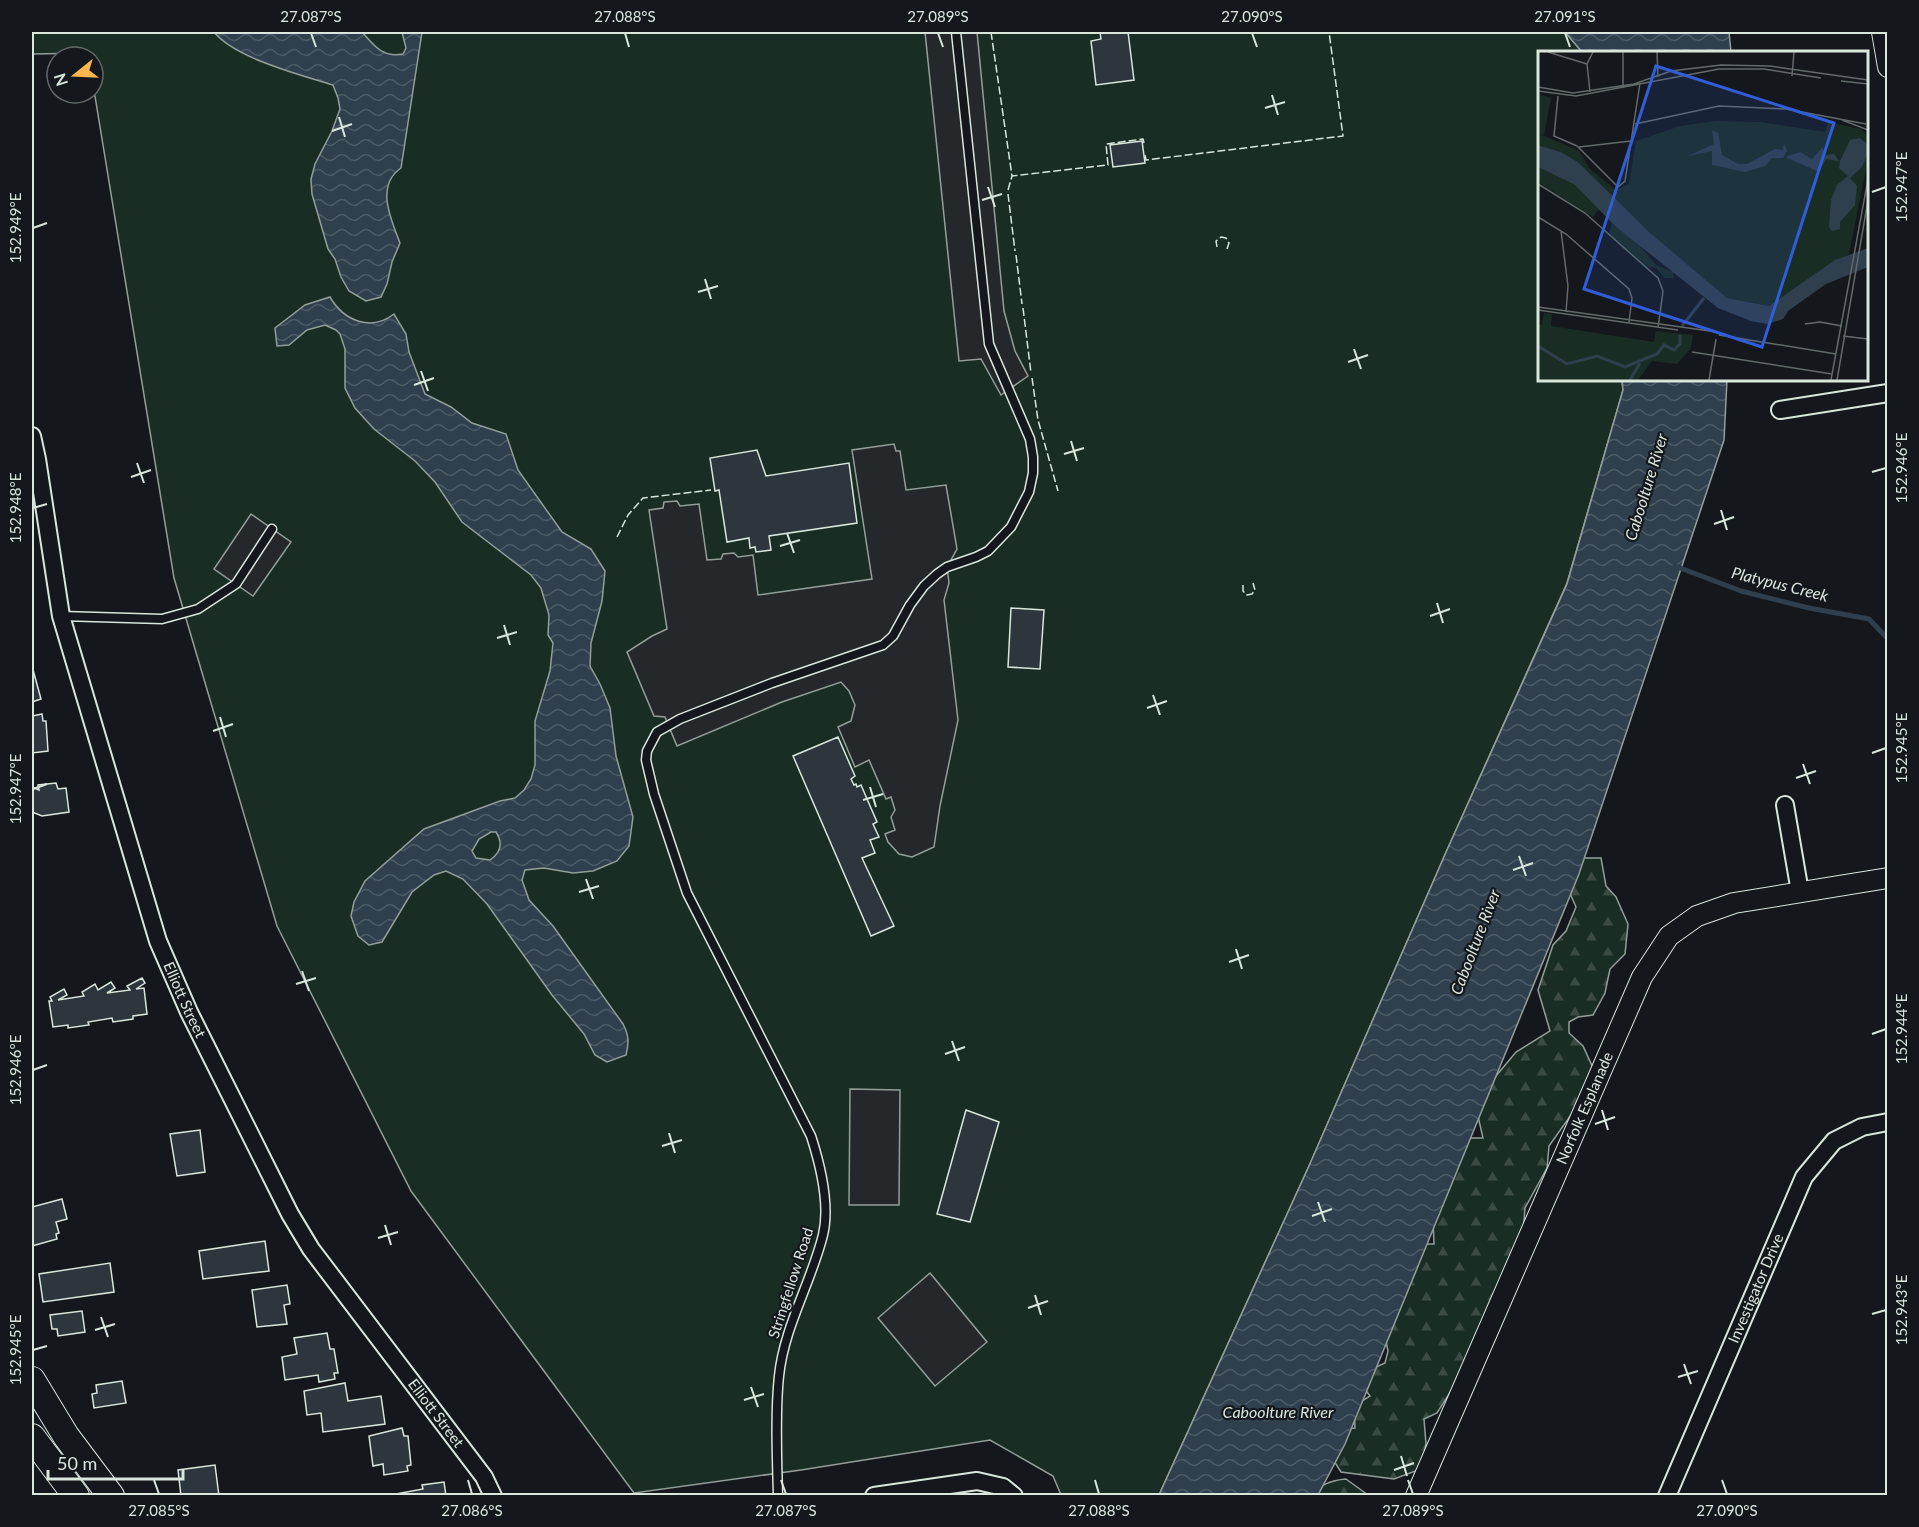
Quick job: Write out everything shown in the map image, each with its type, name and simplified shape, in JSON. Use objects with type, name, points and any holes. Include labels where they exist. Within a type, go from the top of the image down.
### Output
[{"type":"main road","points":[[32,1380],[66,1436],[111,1496]]},
{"type":"main road","points":[[32,1437],[73,1495]]},
{"type":"street","points":[[1882,32],[1887,67]]},
{"type":"street","points":[[1780,410],[1887,393]]},
{"type":"street","name":"Elliott Street","points":[[32,436],[61,616],[158,941],[189,1012],[290,1214],[311,1250],[484,1478],[493,1496]]},
{"type":"street","points":[[1785,805],[1800,892]]},
{"type":"street","name":"Norfolk Esplanade","points":[[1416,1496],[1642,978],[1669,936],[1696,916],[1734,903],[1887,878]]},
{"type":"street","name":"Investigator Drive","points":[[1667,1496],[1804,1177],[1833,1141],[1862,1126],[1887,1122]]},
{"type":"street","points":[[73,1495],[95,1475]]},
{"type":"street","points":[[874,1496],[977,1481],[1003,1487],[1014,1496]]},
{"type":"lane","name":"Stringfellow Road","points":[[778,1496],[779,1376],[786,1341],[809,1280],[823,1233],[824,1196],[819,1161],[811,1136],[687,893],[654,794],[646,760],[650,743],[657,732],[680,719],[772,683],[883,645],[893,636],[907,610],[924,586],[937,574],[947,567],[988,551],[1011,527],[1029,492],[1033,457],[1030,439],[989,344],[957,32]]},
{"type":"lane","points":[[61,616],[162,619],[198,609],[236,584],[272,529]]},
{"type":"green space","points":[[32,32],[1565,32],[1580,49],[1581,51],[1538,51],[1538,381],[1622,381],[1623,390],[1567,583],[1309,1166],[1159,1495],[1061,1495],[1053,1476],[990,1440],[801,1470],[634,1493],[411,1191],[277,926],[174,578],[96,105],[105,105],[105,45],[45,45],[45,54],[32,54]]},
{"type":"green space","points":[[1574,858],[1601,858],[1606,886],[1616,897],[1628,924],[1625,954],[1610,969],[1605,993],[1593,1015],[1578,1017],[1569,1022],[1569,1033],[1583,1046],[1594,1070],[1583,1098],[1549,1146],[1547,1168],[1525,1208],[1523,1235],[1460,1377],[1437,1413],[1424,1419],[1426,1444],[1421,1469],[1394,1479],[1341,1472],[1327,1450],[1333,1430],[1355,1428],[1354,1406],[1370,1396],[1364,1388],[1372,1369],[1385,1363],[1388,1351],[1384,1331],[1410,1244],[1434,1244],[1433,1219],[1463,1138],[1483,1138],[1477,1112],[1486,1088],[1516,1052],[1550,1031],[1538,990],[1553,945],[1566,931],[1576,907],[1561,873]]},
{"type":"green space","points":[[1346,1479],[1368,1495],[1310,1496],[1326,1484]]},
{"type":"shaded area","points":[[925,32],[977,32],[1004,311],[1015,351],[1028,376],[1001,395],[981,359],[959,361]]},
{"type":"shaded area","points":[[894,444],[896,451],[900,451],[906,490],[946,485],[957,549],[947,567],[949,583],[944,600],[958,720],[934,847],[912,857],[899,854],[888,842],[885,834],[895,830],[891,817],[895,810],[891,797],[886,799],[869,760],[855,767],[838,727],[851,721],[855,705],[849,691],[841,682],[782,702],[677,746],[665,717],[654,716],[627,652],[667,629],[649,510],[663,508],[664,502],[677,501],[680,506],[699,504],[707,560],[721,559],[723,554],[734,553],[738,557],[753,555],[758,595],[872,579],[852,450]]},
{"type":"shaded area","points":[[251,514],[291,542],[253,596],[214,569]]},
{"type":"shaded area","points":[[850,1089],[900,1090],[899,1205],[849,1205]]},
{"type":"shaded area","points":[[930,1273],[987,1342],[935,1386],[878,1318]]},
{"type":"water","points":[[214,32],[362,32],[380,50],[396,55],[403,54],[406,48],[402,32],[422,32],[401,168],[393,175],[387,193],[387,203],[400,243],[381,297],[366,301],[349,291],[328,249],[312,194],[311,179],[315,164],[332,131],[340,109],[333,85],[252,58],[237,50]]},
{"type":"water","points":[[1565,32],[1729,32],[1731,51],[1581,51]]},
{"type":"water","points":[[330,297],[350,318],[367,323],[385,319],[394,314],[406,334],[409,352],[425,394],[451,407],[472,423],[506,434],[518,470],[562,532],[591,549],[605,571],[602,601],[591,643],[590,666],[610,708],[616,756],[633,817],[629,846],[617,861],[593,871],[573,873],[544,868],[525,870],[522,880],[529,900],[553,926],[623,1024],[628,1039],[626,1055],[607,1062],[595,1055],[584,1034],[552,995],[487,904],[463,879],[446,871],[434,875],[412,892],[382,942],[369,945],[358,936],[351,916],[354,902],[365,881],[424,829],[500,801],[515,798],[524,790],[531,779],[535,765],[535,721],[550,671],[553,643],[548,635],[549,615],[541,588],[531,575],[462,522],[435,482],[415,461],[374,429],[355,408],[345,388],[345,349],[340,334],[325,325],[307,330],[289,345],[277,346],[275,328],[305,305]],"holes":[[[491,832],[496,832],[500,840],[497,854],[490,860],[476,858],[472,851],[479,839]]]},
{"type":"water","name":"Caboolture River","points":[[1622,381],[1727,381],[1724,440],[1579,874],[1345,1444],[1318,1495],[1159,1495],[1309,1166],[1447,850],[1567,584],[1623,390]]},
{"type":"building","points":[[1100,32],[1128,32],[1134,80],[1096,85],[1091,41],[1101,39]]},
{"type":"building","points":[[1142,141],[1145,163],[1113,167],[1110,145]]},
{"type":"building","points":[[757,450],[766,476],[849,463],[857,523],[769,536],[771,550],[756,552],[755,547],[750,548],[749,538],[727,542],[719,490],[715,491],[710,458]]},
{"type":"building","points":[[1011,608],[1044,610],[1040,669],[1008,667]]},
{"type":"building","points":[[32,666],[41,699],[32,702]]},
{"type":"building","points":[[42,714],[43,721],[46,721],[48,751],[32,753],[32,716]]},
{"type":"building","points":[[838,737],[855,776],[851,779],[857,787],[861,785],[877,822],[873,824],[879,837],[870,840],[875,853],[862,858],[894,926],[871,936],[793,756]]},
{"type":"building","points":[[56,783],[58,789],[66,788],[69,812],[42,816],[32,812],[32,787],[39,790],[38,785]]},
{"type":"building","points":[[142,978],[145,983],[136,989],[144,988],[147,1014],[113,1022],[112,1018],[88,1022],[89,1025],[68,1028],[68,1025],[53,1027],[50,997],[64,989],[67,995],[58,1000],[84,996],[82,992],[95,984],[98,990],[111,982],[115,988],[107,993],[130,990],[127,986]]},
{"type":"building","points":[[966,1110],[999,1122],[970,1222],[937,1214]]},
{"type":"building","points":[[200,1130],[205,1172],[177,1176],[170,1134]]},
{"type":"building","points":[[62,1199],[67,1219],[56,1222],[59,1233],[56,1234],[57,1239],[32,1246],[32,1207]]},
{"type":"building","points":[[265,1241],[269,1271],[203,1279],[199,1251]]},
{"type":"building","points":[[110,1263],[114,1292],[43,1302],[39,1274]]},
{"type":"building","points":[[287,1285],[290,1304],[284,1305],[287,1324],[257,1327],[252,1290]]},
{"type":"building","points":[[82,1311],[85,1332],[58,1336],[57,1329],[52,1329],[50,1315]]},
{"type":"building","points":[[327,1333],[330,1349],[334,1349],[338,1373],[334,1373],[335,1379],[319,1382],[318,1375],[285,1380],[282,1357],[297,1354],[294,1338]]},
{"type":"building","points":[[122,1381],[126,1403],[94,1408],[92,1394],[97,1393],[96,1385]]},
{"type":"building","points":[[345,1383],[348,1401],[381,1396],[385,1424],[323,1432],[321,1413],[307,1415],[304,1391]]},
{"type":"building","points":[[402,1428],[404,1436],[408,1436],[411,1465],[407,1466],[408,1471],[384,1475],[383,1464],[373,1466],[369,1436]]},
{"type":"building","points":[[215,1465],[219,1496],[181,1496],[178,1470]]},
{"type":"building","points":[[444,1482],[446,1496],[385,1496],[423,1489],[422,1485]]},
{"type":"waterway","name":"Platypus Creek","points":[[1675,566],[1741,591],[1809,608],[1869,619],[1888,639]]},
{"type":"fence","points":[[991,32],[1012,176],[1108,165],[1106,144],[1143,139],[1144,143]]},
{"type":"fence","points":[[1145,155],[1146,160],[1343,136],[1329,32]]},
{"type":"fence","points":[[1008,190],[1012,176]]},
{"type":"fence","points":[[1008,194],[1015,251]]},
{"type":"fence","points":[[1217,247],[1216,241],[1221,237],[1226,238],[1229,243],[1227,249]]},
{"type":"fence","points":[[1016,255],[1022,304]]},
{"type":"fence","points":[[1023,308],[1031,373]]},
{"type":"fence","points":[[1032,378],[1038,420],[1058,491]]},
{"type":"fence","points":[[617,537],[628,515],[643,498],[711,490]]},
{"type":"fence","points":[[1243,585],[1243,591],[1247,595],[1252,594],[1255,590],[1253,583]]}]
